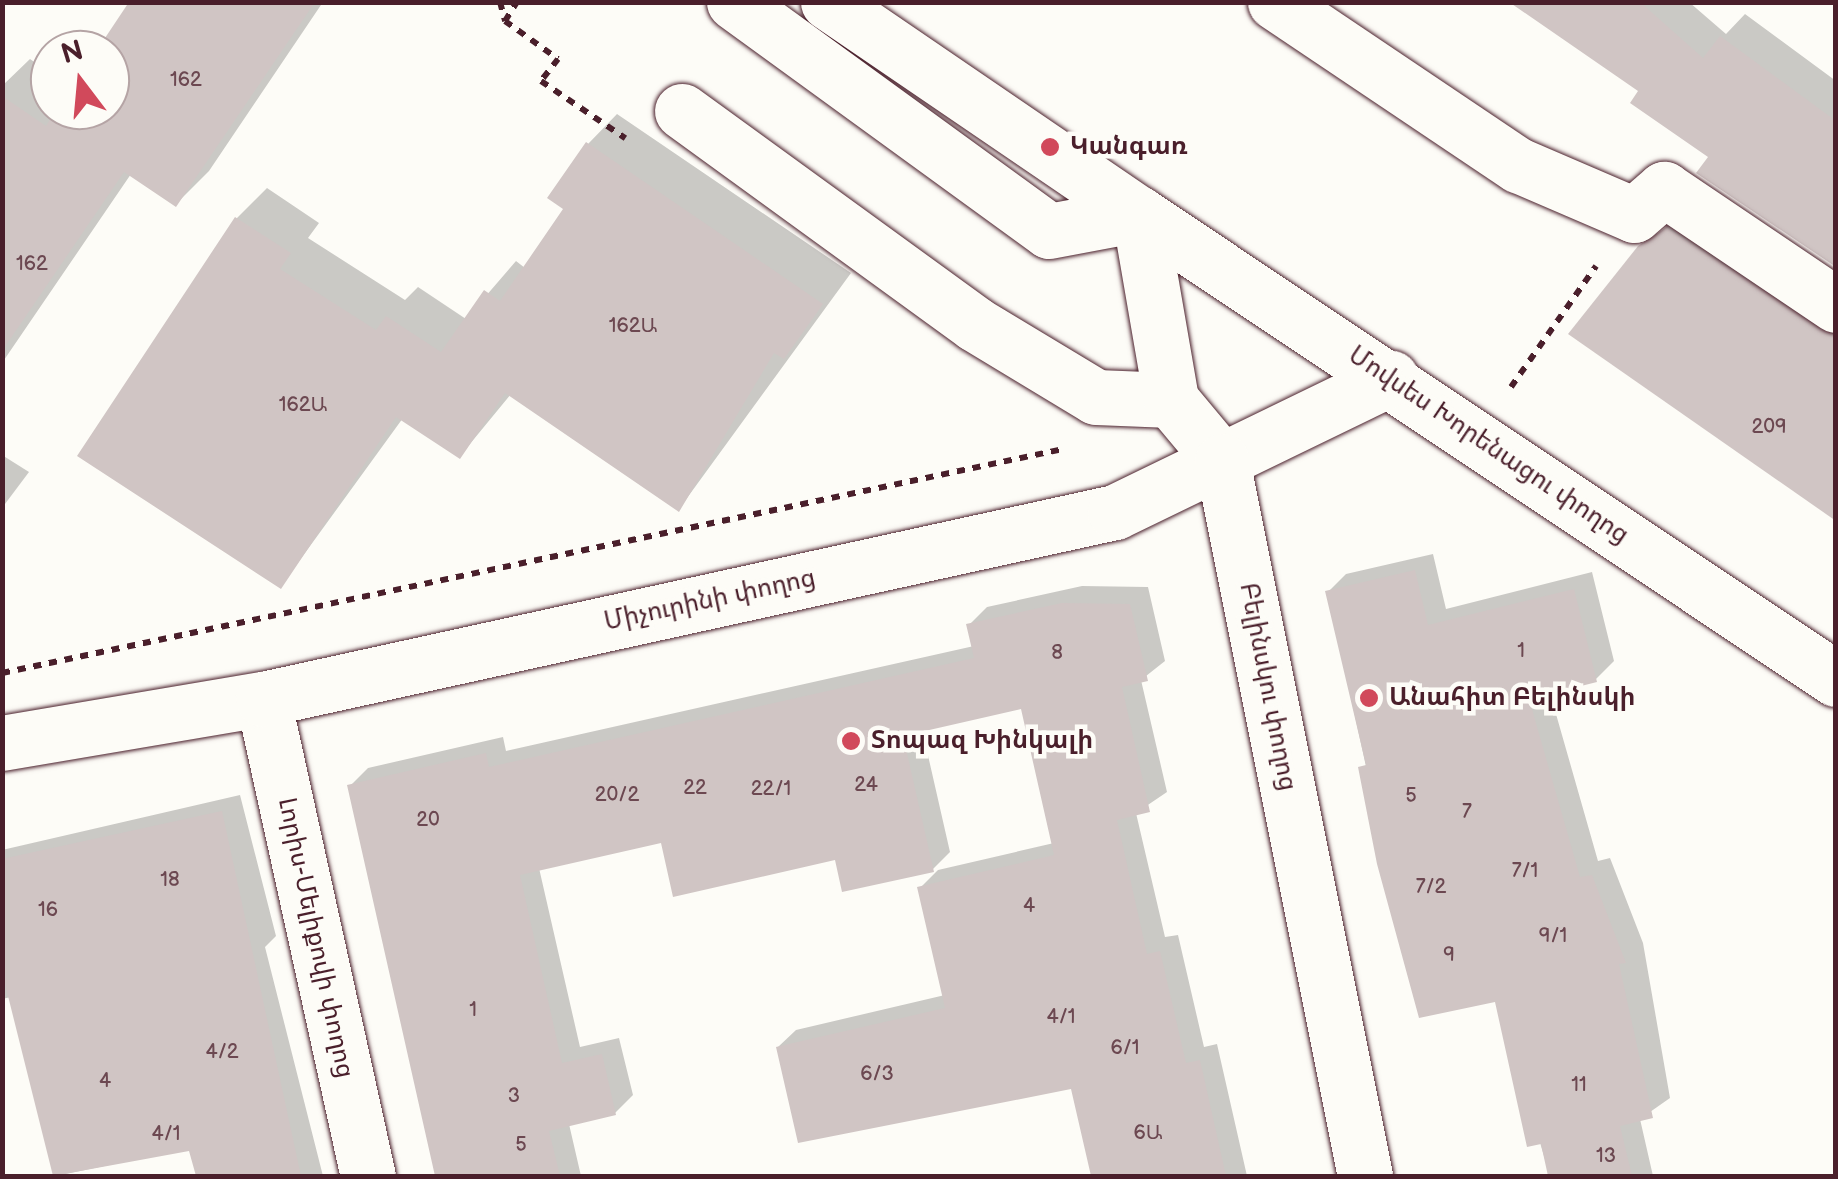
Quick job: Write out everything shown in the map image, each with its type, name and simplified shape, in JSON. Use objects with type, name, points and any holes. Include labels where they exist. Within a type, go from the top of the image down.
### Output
[{"type":"street","points":[[682,111],[975,324],[1096,397],[1171,400],[1139,214],[1049,231],[734,2]]},
{"type":"street","name":"Մովսես Խորենացու փողոց","points":[[828,2],[1836,679]]},
{"type":"street","points":[[1276,2],[1518,165],[1634,215],[1664,190],[1836,306]]},
{"type":"street","name":"Միչուրինի փողոց","points":[[2,744],[263,699],[1115,512],[1391,378]]},
{"type":"street","name":"Բելինսկու փողոց","points":[[1171,400],[1222,460],[1365,1176]]},
{"type":"street","name":"Լորիս-Մելիքովի փողոց","points":[[263,699],[368,1176]]},
{"type":"path","points":[[500,2],[505,21],[558,59],[541,81],[640,147]]},
{"type":"path","points":[[505,21],[518,2]]},
{"type":"path","points":[[1505,396],[1606,252]]},
{"type":"path","points":[[2,673],[1084,444]]},
{"type":"building","points":[[129,2],[315,2],[176,207],[124,172],[2,351],[2,96],[30,115],[30,130],[130,130],[130,30],[110,30]]},
{"type":"building","points":[[1509,2],[1640,2],[1703,58],[1720,36],[1836,121],[1836,267],[1696,173],[1708,157],[1630,103],[1638,91]]},
{"type":"building","points":[[586,142],[823,304],[784,359],[774,353],[679,512],[505,393],[460,459],[396,417],[281,589],[77,456],[235,217],[291,253],[280,269],[376,330],[386,316],[441,352],[484,290],[500,301],[563,209],[547,198]]},
{"type":"building","points":[[1666,228],[1836,336],[1836,521],[1568,334],[1638,246]]},
{"type":"building","points":[[1415,570],[1428,625],[1574,589],[1597,682],[1529,699],[1580,877],[1592,875],[1626,963],[1619,964],[1653,1118],[1620,1126],[1632,1176],[1548,1176],[1541,1144],[1527,1147],[1495,1002],[1419,1018],[1377,864],[1358,767],[1366,765],[1325,591]]},
{"type":"building","points":[[1062,603],[1130,604],[1148,681],[1122,687],[1150,812],[1117,820],[1147,954],[1160,951],[1186,1063],[1200,1060],[1226,1176],[1091,1176],[1071,1089],[798,1143],[776,1047],[945,1008],[917,887],[1054,855],[1021,709],[903,736],[934,872],[842,892],[835,860],[673,897],[661,843],[520,875],[562,1063],[602,1054],[616,1115],[549,1131],[560,1176],[435,1176],[347,785],[486,753],[489,767],[974,658],[966,624]]},
{"type":"building","points":[[222,811],[301,1176],[196,1176],[189,1151],[53,1176],[2,972],[2,859]]},
{"type":"place","name":"Կանգառ","points":[[1050,147]]},
{"type":"place","name":"Անահիտ Բելինսկի","points":[[1369,698]]},
{"type":"place","name":"Տոպազ Խինկալի","points":[[851,741]]}]
